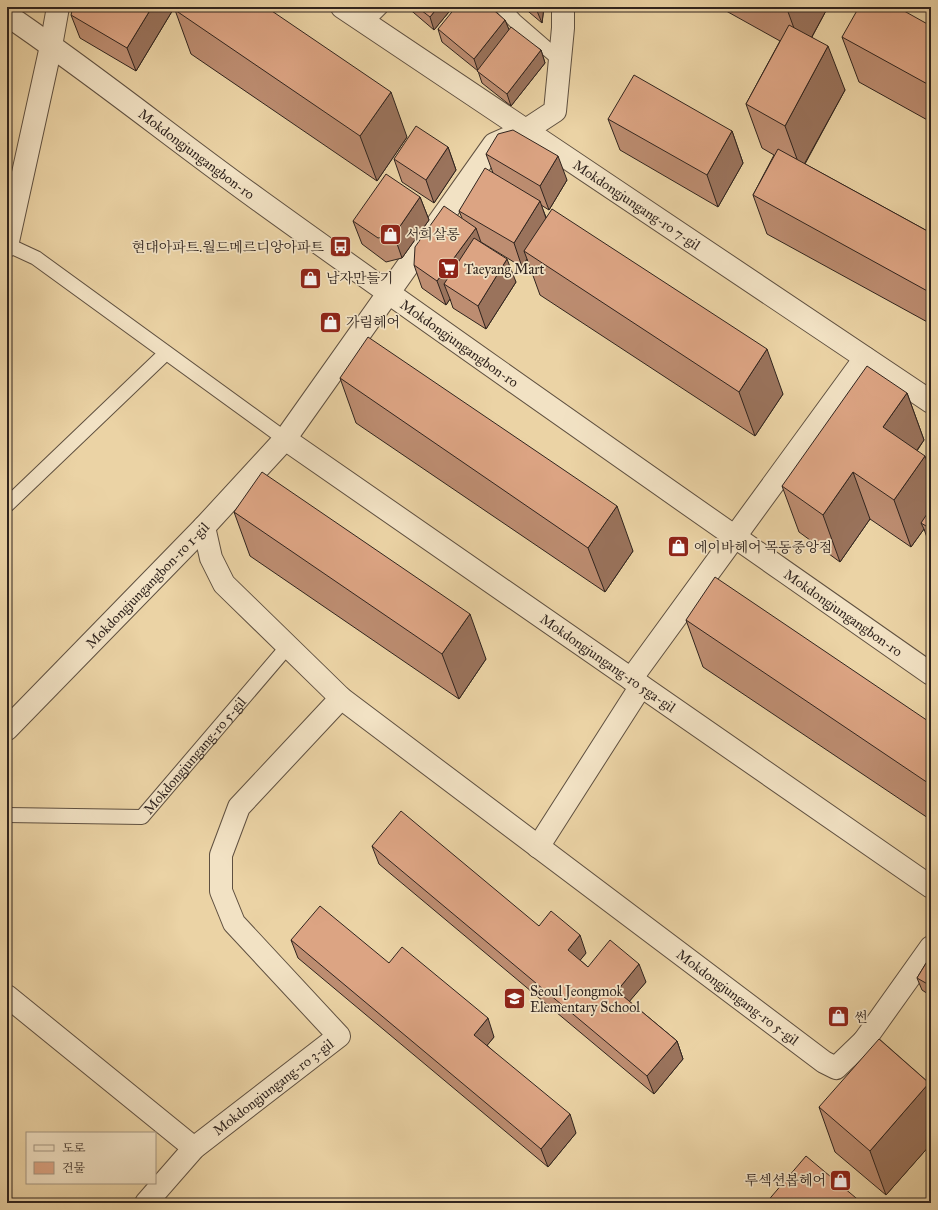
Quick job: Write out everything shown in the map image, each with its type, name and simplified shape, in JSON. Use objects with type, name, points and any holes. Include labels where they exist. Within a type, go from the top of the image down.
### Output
[{"type":"street","points":[[7,245],[51,46],[58,7]]},
{"type":"street","name":"Mokdongjungang-ro 7-gil","points":[[342,7],[931,402]]},
{"type":"street","points":[[560,60],[563,7]]},
{"type":"street","name":"Mokdongjungangbon-ro","points":[[7,15],[389,293],[931,674]]},
{"type":"street","name":"Mokdongjungangbon-ro 1-gil","points":[[9,722],[204,527],[285,439],[494,144],[526,130],[555,111],[560,60]]},
{"type":"street","points":[[538,847],[636,682],[736,537],[865,358]]},
{"type":"street","name":"Mokdongjungang-ro 5ga-gil","points":[[285,439],[931,887]]},
{"type":"street","name":"Mokdongjungang-ro 5-gil","points":[[204,527],[211,558],[224,584],[341,698],[824,1062],[836,1068],[864,1042]]},
{"type":"street","name":"Mokdongjungang-ro 3-gil","points":[[146,1203],[194,1148],[339,1036],[234,923],[221,891],[221,855],[239,807],[341,698]]},
{"type":"street","points":[[931,947],[864,1042],[931,1100]]},
{"type":"street","points":[[7,996],[194,1148]]},
{"type":"lane","points":[[365,23],[381,7]]},
{"type":"lane","points":[[502,7],[515,21],[560,60]]},
{"type":"lane","points":[[7,245],[36,258],[285,439]]},
{"type":"lane","points":[[7,506],[166,353]]},
{"type":"lane","name":"Mokdongjungang-ro 5-gil","points":[[7,815],[142,817],[288,646]]},
{"type":"building","points":[[73,7],[152,7],[127,48],[71,15]]},
{"type":"building","points":[[177,7],[266,7],[391,92],[360,136],[175,10]]},
{"type":"building","points":[[417,7],[438,7],[430,17]]},
{"type":"building","points":[[456,7],[490,7],[505,20],[474,59],[438,29]]},
{"type":"building","points":[[859,7],[897,7],[931,26],[931,86],[842,37]]},
{"type":"building","points":[[789,25],[828,46],[785,126],[746,104]]},
{"type":"building","points":[[511,27],[541,50],[507,94],[477,71]]},
{"type":"building","points":[[634,75],[732,131],[707,175],[608,119]]},
{"type":"building","points":[[416,126],[448,147],[426,180],[394,159]]},
{"type":"building","points":[[513,130],[558,156],[540,186],[486,154],[498,134]]},
{"type":"building","points":[[778,149],[931,233],[931,293],[753,195]]},
{"type":"building","points":[[485,168],[540,201],[514,243],[459,211]]},
{"type":"building","points":[[386,174],[420,197],[394,235],[378,238],[353,221]]},
{"type":"building","points":[[444,206],[476,228],[437,281],[414,265],[415,247]]},
{"type":"building","points":[[552,209],[767,349],[739,392],[524,251]]},
{"type":"building","points":[[474,238],[507,259],[478,306],[444,284]]},
{"type":"building","points":[[368,337],[617,506],[588,548],[340,378]]},
{"type":"building","points":[[867,366],[907,393],[883,427],[925,456],[894,500],[853,472],[823,515],[782,486]]},
{"type":"building","points":[[262,472],[470,614],[442,654],[234,512]]},
{"type":"building","points":[[931,508],[931,529],[921,523]]},
{"type":"building","points":[[715,577],[931,723],[931,785],[686,620]]},
{"type":"building","points":[[401,811],[539,926],[551,911],[580,935],[568,950],[588,967],[610,940],[639,964],[617,991],[677,1041],[647,1076],[372,846]]},
{"type":"building","points":[[320,906],[389,963],[402,947],[488,1018],[474,1035],[570,1114],[541,1149],[291,940]]},
{"type":"building","points":[[931,955],[931,986],[917,978]]},
{"type":"building","points":[[879,1039],[929,1083],[870,1151],[819,1107]]},
{"type":"building","points":[[806,1156],[862,1203],[766,1203]]},
{"type":"building","points":[[726,1199],[731,1203],[722,1203]]},
{"type":"place","name":"서희살롱","points":[[390,234]]},
{"type":"place","name":"현대아파트.월드메르디앙아파트","points":[[340,247]]},
{"type":"place","name":"Taeyang Mart","points":[[449,269]]},
{"type":"place","name":"남자만들기","points":[[311,278]]},
{"type":"place","name":"가림헤어","points":[[331,322]]},
{"type":"place","name":"에이바헤어 목동중앙점","points":[[679,547]]},
{"type":"place","name":"Seoul Jeongmok Elementary School","points":[[515,999]]},
{"type":"place","name":"썬","points":[[839,1017]]},
{"type":"place","name":"투섹션봅헤어","points":[[841,1180]]}]
